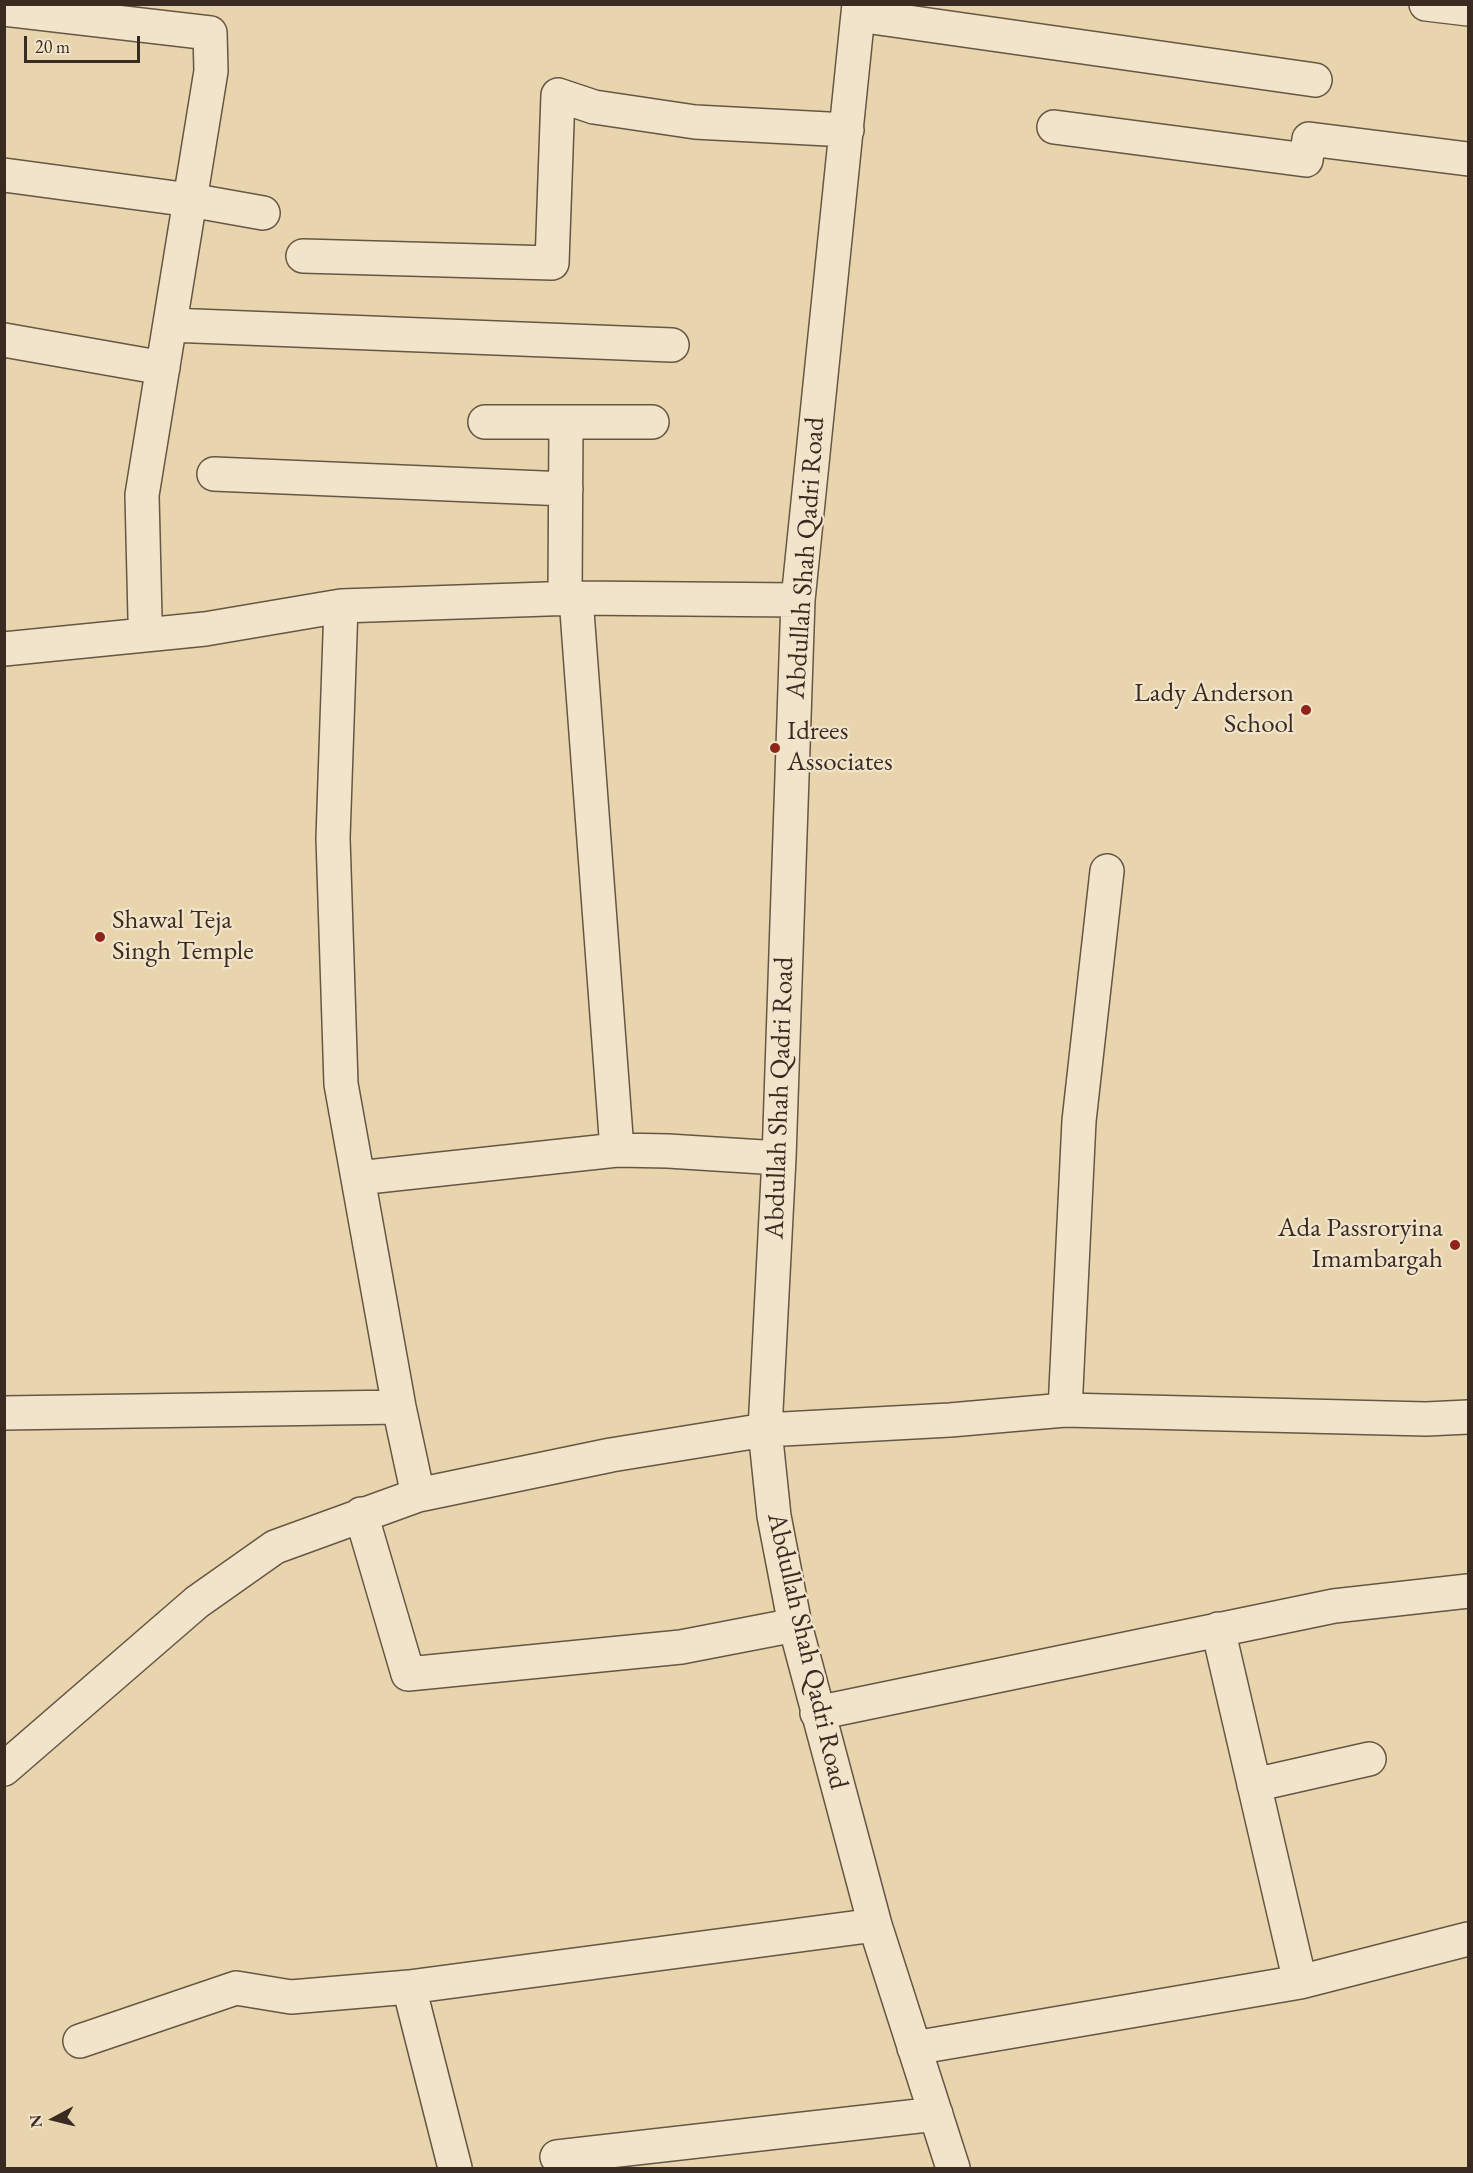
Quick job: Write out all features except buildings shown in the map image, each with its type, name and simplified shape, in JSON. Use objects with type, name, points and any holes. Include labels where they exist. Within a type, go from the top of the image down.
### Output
[{"type":"street","points":[[1426,4],[1468,9]]},
{"type":"street","points":[[4,9],[210,33],[211,71],[142,495],[145,618]]},
{"type":"street","points":[[859,10],[1315,80]]},
{"type":"street","name":"Abdullah Shah Qadri Road","points":[[859,10],[798,600],[779,1158],[765,1430],[774,1516],[795,1626],[817,1713],[875,1925],[953,2169]]},
{"type":"street","points":[[303,256],[552,263],[558,95],[594,106],[695,122],[847,130]]},
{"type":"street","points":[[1054,127],[1306,160],[1309,139],[1468,159]]},
{"type":"street","points":[[4,175],[190,200],[263,213]]},
{"type":"street","points":[[170,325],[672,345]]},
{"type":"street","points":[[4,340],[163,368]]},
{"type":"street","points":[[484,422],[652,422]]},
{"type":"street","points":[[566,422],[570,598],[617,1150]]},
{"type":"street","points":[[214,474],[566,489]]},
{"type":"street","points":[[4,649],[205,629],[341,606],[570,598],[798,600]]},
{"type":"street","points":[[341,606],[333,850],[341,1084],[399,1407],[418,1495]]},
{"type":"street","points":[[1065,1410],[1079,1121],[1107,871]]},
{"type":"street","points":[[358,1178],[617,1150],[779,1158]]},
{"type":"street","points":[[4,1413],[399,1407]]},
{"type":"street","points":[[4,1769],[197,1602],[275,1547],[418,1495],[611,1455],[765,1430],[950,1420],[1065,1410],[1426,1419],[1468,1417]]},
{"type":"street","points":[[362,1514],[408,1674],[681,1647],[795,1626]]},
{"type":"street","points":[[817,1713],[1334,1606],[1468,1591]]},
{"type":"street","points":[[1218,1629],[1300,1982]]},
{"type":"street","points":[[1254,1785],[1370,1759]]},
{"type":"street","points":[[80,2041],[237,1988],[291,1997],[409,1987],[875,1925]]},
{"type":"street","points":[[914,2048],[1300,1982],[1466,1949]]},
{"type":"street","points":[[409,1987],[455,2169]]},
{"type":"street","points":[[557,2157],[936,2114]]},
{"type":"place","name":"Lady Anderson School","points":[[1306,710]]},
{"type":"place","name":"Idrees Associates","points":[[775,748]]},
{"type":"place","name":"Shawal Teja Singh Temple","points":[[100,937]]},
{"type":"place","name":"Ada Passroryina Imambargah","points":[[1455,1245]]}]
